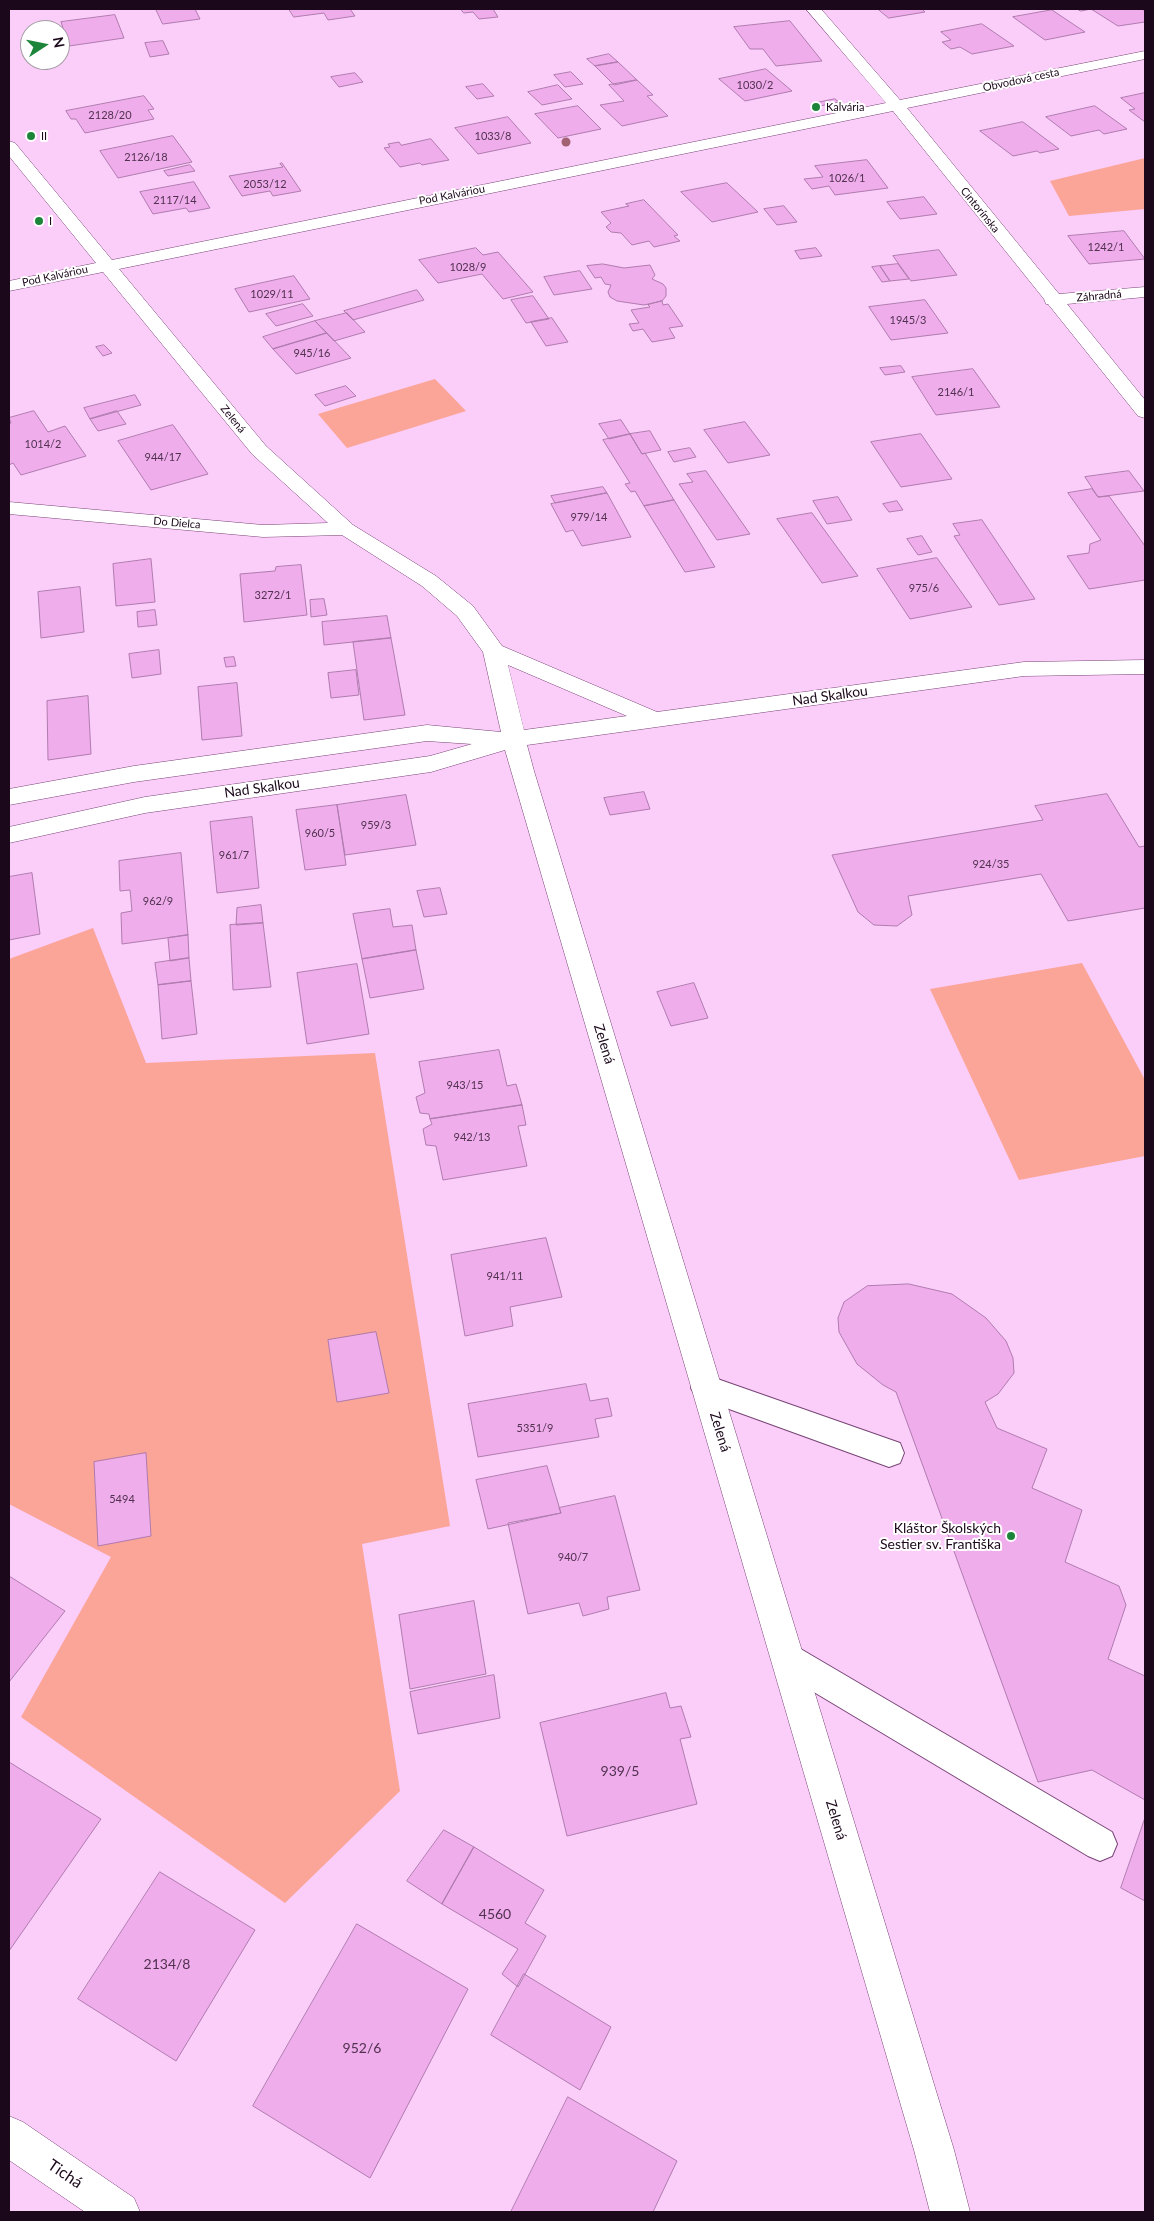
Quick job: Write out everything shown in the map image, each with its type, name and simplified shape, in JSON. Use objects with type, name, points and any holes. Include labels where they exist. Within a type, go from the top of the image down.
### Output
[{"type":"street","name":"Cintorínska","points":[[813,9],[896,105],[1052,300],[1145,412]]},
{"type":"street","name":"Obvodová cesta","points":[[896,105],[1145,55]]},
{"type":"street","name":"Pod Kalváriou","points":[[9,286],[896,105]]},
{"type":"street","name":"Zelená","points":[[9,146],[259,450],[346,529],[429,581],[465,612],[494,651],[525,780],[934,2150],[950,2212]]},
{"type":"street","name":"Záhradná","points":[[1052,300],[1145,292]]},
{"type":"street","name":"Do Dielca","points":[[9,508],[263,531],[346,529]]},
{"type":"street","points":[[494,651],[657,720]]},
{"type":"street","name":"Nad Skalkou","points":[[9,835],[145,805],[431,764],[515,739],[1024,669],[1145,667]]},
{"type":"street","name":"Nad Skalkou","points":[[9,797],[134,774],[427,733],[515,739]]},
{"type":"street","name":"Tichá","points":[[9,2136],[120,2212]]},
{"type":"lane","points":[[706,1388],[889,1453]]},
{"type":"lane","points":[[788,1659],[1100,1844]]},
{"type":"shaded area","points":[[1145,158],[1145,209],[1069,216],[1050,181]]},
{"type":"shaded area","points":[[435,379],[466,411],[347,448],[318,414]]},
{"type":"shaded area","points":[[93,928],[146,1063],[375,1053],[450,1526],[362,1544],[400,1791],[285,1903],[21,1717],[111,1557],[9,1504],[9,959]]},
{"type":"shaded area","points":[[1082,963],[1145,1080],[1145,1156],[1019,1180],[930,989]]},
{"type":"building","points":[[156,9],[195,9],[200,19],[163,24]]},
{"type":"building","points":[[289,9],[350,9],[355,16],[328,20],[324,13],[294,17]]},
{"type":"building","points":[[461,9],[493,9],[498,17],[479,19],[473,12],[464,13]]},
{"type":"building","points":[[878,9],[922,9],[925,12],[889,18]]},
{"type":"building","points":[[1091,9],[1142,9],[1145,11],[1145,22],[1118,26]]},
{"type":"building","points":[[1052,10],[1085,32],[1045,40],[1013,17]]},
{"type":"building","points":[[115,15],[124,38],[70,46],[70,21]]},
{"type":"building","points":[[790,21],[822,61],[776,66],[763,49],[750,49],[734,27]]},
{"type":"building","points":[[982,24],[1014,46],[972,54],[960,47],[951,49],[942,42],[951,40],[941,32]]},
{"type":"building","points":[[163,41],[169,54],[150,57],[145,43]]},
{"type":"building","points":[[609,54],[618,62],[595,66],[587,59]]},
{"type":"building","points":[[618,62],[637,80],[614,85],[595,66]]},
{"type":"building","points":[[766,69],[792,91],[745,101],[719,79]]},
{"type":"building","points":[[571,72],[583,84],[565,87],[554,75]]},
{"type":"building","points":[[355,73],[363,82],[339,87],[331,77]]},
{"type":"building","points":[[637,80],[653,95],[647,96],[668,116],[622,126],[600,105],[624,101],[609,85]]},
{"type":"building","points":[[483,84],[494,96],[477,99],[466,87]]},
{"type":"building","points":[[558,85],[572,99],[542,105],[528,92]]},
{"type":"building","points":[[1145,93],[1145,122],[1129,110],[1135,109],[1121,98]]},
{"type":"building","points":[[144,96],[154,109],[148,110],[154,119],[85,133],[76,119],[71,119],[66,111]]},
{"type":"building","points":[[835,99],[839,102],[820,106],[816,103]]},
{"type":"building","points":[[578,106],[601,129],[558,138],[535,114]]},
{"type":"building","points":[[1095,106],[1127,129],[1104,134],[1099,130],[1071,136],[1046,117]]},
{"type":"building","points":[[508,117],[531,143],[478,154],[455,128]]},
{"type":"building","points":[[1023,122],[1059,149],[1013,156],[980,131]]},
{"type":"building","points":[[173,136],[192,162],[118,178],[100,151]]},
{"type":"building","points":[[431,139],[449,160],[400,167],[384,148],[390,147],[388,144],[399,142],[401,145]]},
{"type":"building","points":[[867,160],[888,188],[835,195],[829,186],[812,189],[804,179],[823,177],[815,166]]},
{"type":"building","points":[[282,163],[301,191],[273,196],[270,191],[242,196],[229,176],[283,167],[280,164]]},
{"type":"building","points":[[190,165],[195,171],[168,176],[164,171]]},
{"type":"building","points":[[194,182],[210,208],[189,212],[186,208],[153,214],[140,192]]},
{"type":"building","points":[[727,183],[758,212],[712,222],[681,192]]},
{"type":"building","points":[[924,197],[937,214],[900,219],[887,202]]},
{"type":"building","points":[[644,200],[678,235],[674,236],[680,241],[654,247],[649,241],[632,245],[621,233],[611,232],[606,227],[611,223],[601,212],[629,206],[626,204]]},
{"type":"building","points":[[784,206],[797,222],[777,225],[764,209]]},
{"type":"building","points":[[1124,231],[1145,259],[1089,264],[1068,236]]},
{"type":"building","points":[[476,248],[483,255],[498,252],[533,292],[503,299],[482,274],[438,283],[419,260]]},
{"type":"building","points":[[816,248],[822,256],[800,259],[795,251]]},
{"type":"building","points":[[939,250],[957,275],[911,281],[893,256]]},
{"type":"building","points":[[603,264],[624,268],[650,265],[655,275],[652,279],[663,284],[666,288],[666,296],[662,301],[644,305],[617,301],[610,297],[608,292],[611,285],[605,284],[601,277],[595,278],[587,266]]},
{"type":"building","points":[[898,264],[909,279],[890,281],[880,266]]},
{"type":"building","points":[[880,266],[890,281],[882,282],[872,267]]},
{"type":"building","points":[[580,271],[592,289],[554,295],[544,277]]},
{"type":"building","points":[[294,276],[310,299],[249,312],[235,289]]},
{"type":"building","points":[[417,290],[424,300],[353,320],[344,311]]},
{"type":"building","points":[[533,296],[549,319],[526,323],[511,300]]},
{"type":"building","points":[[925,300],[948,333],[891,340],[869,307]]},
{"type":"building","points":[[662,301],[663,305],[668,304],[683,326],[669,328],[675,338],[652,342],[643,329],[633,331],[629,324],[639,323],[631,310],[650,307],[648,305]]},
{"type":"building","points":[[303,304],[313,316],[276,326],[266,314]]},
{"type":"building","points":[[347,313],[365,332],[334,341],[315,321]]},
{"type":"building","points":[[552,318],[568,342],[546,346],[531,322]]},
{"type":"building","points":[[315,321],[327,333],[273,349],[263,337]]},
{"type":"building","points":[[327,333],[351,358],[296,374],[273,349]]},
{"type":"building","points":[[104,345],[112,353],[103,356],[96,347]]},
{"type":"building","points":[[901,366],[905,372],[885,375],[880,368]]},
{"type":"building","points":[[973,369],[1000,407],[936,415],[912,377]]},
{"type":"building","points":[[346,386],[356,396],[325,406],[315,395]]},
{"type":"building","points":[[135,395],[141,405],[90,419],[84,408]]},
{"type":"building","points":[[34,411],[48,432],[65,426],[86,456],[21,475],[13,463],[9,465],[9,424],[11,423],[9,418]]},
{"type":"building","points":[[117,411],[126,424],[98,431],[90,419]]},
{"type":"building","points":[[621,420],[630,434],[609,439],[599,424]]},
{"type":"building","points":[[745,422],[770,455],[728,463],[704,430]]},
{"type":"building","points":[[173,425],[208,474],[151,490],[118,441]]},
{"type":"building","points":[[650,431],[661,450],[642,454],[630,434]]},
{"type":"building","points":[[630,434],[642,454],[645,453],[674,500],[644,506],[635,491],[631,492],[625,484],[630,483],[603,440]]},
{"type":"building","points":[[921,434],[952,479],[901,487],[871,442]]},
{"type":"building","points":[[690,448],[696,457],[674,462],[668,452]]},
{"type":"building","points":[[706,471],[750,534],[717,540],[679,484],[693,482],[687,474]]},
{"type":"building","points":[[1129,471],[1144,491],[1098,497],[1085,477]]},
{"type":"building","points":[[603,487],[607,493],[555,503],[551,496]]},
{"type":"building","points":[[1092,489],[1098,497],[1109,496],[1145,546],[1145,580],[1089,589],[1067,556],[1089,553],[1090,544],[1101,540],[1068,493]]},
{"type":"building","points":[[607,493],[631,537],[582,546],[573,530],[566,532],[551,504]]},
{"type":"building","points":[[838,497],[852,520],[827,524],[813,501]]},
{"type":"building","points":[[674,500],[715,567],[685,572],[644,506]]},
{"type":"building","points":[[897,501],[903,510],[889,512],[883,504]]},
{"type":"building","points":[[812,513],[858,576],[822,583],[777,519]]},
{"type":"building","points":[[982,520],[1035,599],[999,605],[954,536],[960,535],[953,524]]},
{"type":"building","points":[[922,536],[932,552],[918,555],[907,539]]},
{"type":"building","points":[[937,558],[972,607],[910,619],[877,569]]},
{"type":"building","points":[[151,559],[155,602],[116,606],[113,564]]},
{"type":"building","points":[[301,565],[307,615],[244,622],[240,574],[275,571],[276,567]]},
{"type":"building","points":[[80,587],[84,632],[41,638],[38,592]]},
{"type":"building","points":[[324,599],[327,615],[311,617],[310,600]]},
{"type":"building","points":[[155,610],[157,625],[138,627],[137,612]]},
{"type":"building","points":[[387,616],[391,638],[324,645],[322,622]]},
{"type":"building","points":[[391,638],[405,715],[364,720],[353,642]]},
{"type":"building","points":[[159,650],[161,674],[132,678],[129,654]]},
{"type":"building","points":[[234,657],[236,666],[226,667],[224,658]]},
{"type":"building","points":[[356,670],[359,695],[331,698],[328,673]]},
{"type":"building","points":[[237,683],[242,736],[202,740],[198,687]]},
{"type":"building","points":[[88,696],[91,754],[48,760],[47,701]]},
{"type":"building","points":[[644,792],[650,809],[610,815],[604,798]]},
{"type":"building","points":[[1107,794],[1139,847],[1145,846],[1145,908],[1068,921],[1041,874],[908,896],[912,915],[897,926],[874,925],[858,912],[832,855],[1043,820],[1035,806]]},
{"type":"building","points":[[406,795],[416,845],[345,855],[337,805]]},
{"type":"building","points":[[337,805],[346,865],[305,870],[296,810]]},
{"type":"building","points":[[252,817],[259,888],[217,893],[210,822]]},
{"type":"building","points":[[181,853],[188,935],[122,944],[121,913],[132,911],[130,890],[120,891],[119,861]]},
{"type":"building","points":[[32,873],[40,934],[9,940],[9,877]]},
{"type":"building","points":[[440,888],[447,914],[424,917],[417,891]]},
{"type":"building","points":[[261,905],[263,923],[236,925],[237,908]]},
{"type":"building","points":[[390,909],[393,927],[412,925],[416,950],[362,959],[353,914]]},
{"type":"building","points":[[263,923],[271,987],[233,990],[230,925]]},
{"type":"building","points":[[188,935],[189,958],[170,961],[168,938]]},
{"type":"building","points":[[416,950],[424,989],[370,998],[362,959]]},
{"type":"building","points":[[189,958],[191,981],[158,985],[155,963]]},
{"type":"building","points":[[357,964],[369,1034],[307,1044],[297,973]]},
{"type":"building","points":[[191,981],[197,1034],[162,1039],[158,985]]},
{"type":"building","points":[[694,983],[708,1018],[671,1026],[657,992]]},
{"type":"building","points":[[499,1050],[507,1086],[516,1084],[522,1105],[430,1119],[429,1114],[420,1113],[416,1097],[425,1093],[419,1062]]},
{"type":"building","points":[[522,1105],[526,1125],[518,1126],[527,1166],[443,1180],[436,1146],[426,1145],[423,1129],[432,1124],[430,1119]]},
{"type":"building","points":[[546,1238],[562,1297],[510,1307],[513,1326],[465,1336],[451,1255]]},
{"type":"building","name":"Kláštor Školských Sestier sv. Františka","points":[[909,1284],[952,1294],[986,1318],[1006,1341],[1013,1358],[1014,1373],[998,1394],[985,1402],[997,1428],[1047,1449],[1032,1488],[1082,1510],[1065,1562],[1119,1586],[1126,1605],[1108,1659],[1145,1676],[1145,1800],[1092,1770],[1038,1782],[896,1392],[883,1385],[857,1364],[839,1332],[838,1318],[844,1302],[867,1286]]},
{"type":"building","points":[[376,1332],[389,1393],[337,1402],[328,1340]]},
{"type":"building","points":[[586,1384],[590,1401],[608,1398],[612,1416],[595,1419],[599,1437],[478,1457],[468,1404]]},
{"type":"building","points":[[146,1453],[151,1536],[98,1546],[94,1462]]},
{"type":"building","points":[[547,1466],[561,1513],[488,1529],[476,1480]]},
{"type":"building","points":[[615,1496],[640,1590],[607,1597],[609,1609],[583,1616],[579,1603],[528,1614],[508,1523],[561,1513],[559,1508]]},
{"type":"building","points":[[9,1576],[65,1611],[9,1682]]},
{"type":"building","points":[[474,1601],[486,1674],[410,1689],[399,1615]]},
{"type":"building","points":[[494,1675],[500,1718],[418,1734],[410,1692]]},
{"type":"building","points":[[666,1693],[670,1708],[681,1706],[691,1737],[680,1739],[697,1804],[567,1836],[540,1723]]},
{"type":"building","points":[[9,1762],[101,1819],[9,1951]]},
{"type":"building","points":[[1145,1818],[1145,1901],[1121,1888]]},
{"type":"building","points":[[444,1830],[474,1847],[442,1904],[407,1881]]},
{"type":"building","points":[[474,1847],[544,1890],[525,1923],[546,1936],[518,1987],[502,1974],[518,1949],[442,1904]]},
{"type":"building","points":[[160,1872],[255,1930],[176,2061],[78,1999]]},
{"type":"building","points":[[357,1924],[468,1989],[370,2178],[253,2106]]},
{"type":"building","points":[[524,1974],[611,2027],[580,2090],[491,2035]]},
{"type":"building","points":[[568,2097],[677,2161],[653,2212],[511,2212]]},
{"type":"place","name":"Kalvária","points":[[816,107]]},
{"type":"place","name":"II","points":[[31,136]]},
{"type":"place","name":"I","points":[[39,221]]},
{"type":"place","name":"Kláštor Školských Sestier sv. Františka","points":[[1011,1536]]}]
